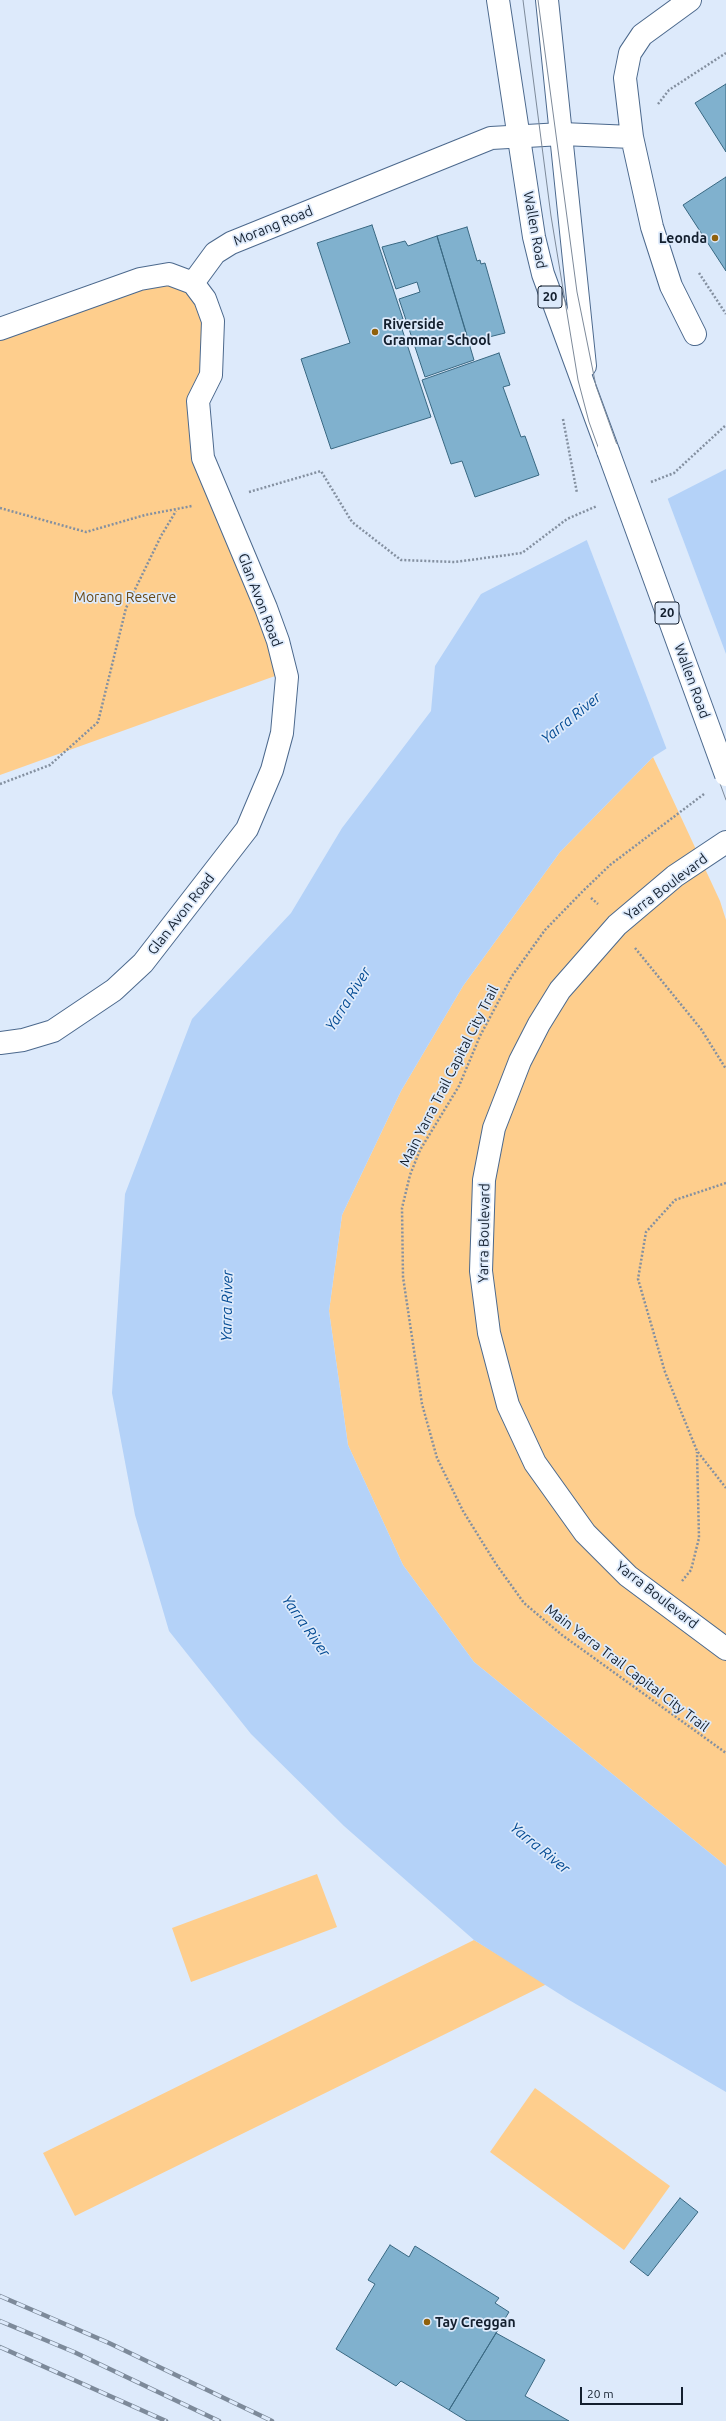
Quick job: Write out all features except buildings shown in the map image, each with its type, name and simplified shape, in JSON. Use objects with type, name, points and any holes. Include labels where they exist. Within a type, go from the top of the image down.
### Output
[{"type":"street","name":"Wallen Road","points":[[498,0],[534,237],[543,274],[726,775]]},
{"type":"street","name":"Wallen Road","points":[[546,0],[562,134],[583,357],[590,390],[608,450]]},
{"type":"street","points":[[690,0],[642,35],[630,53],[625,78],[632,137],[660,257],[671,286],[695,334]]},
{"type":"street","name":"Morang Road","points":[[193,283],[215,253],[231,243],[491,138],[562,134],[632,137]]},
{"type":"street","points":[[0,329],[140,279],[169,274],[193,283]]},
{"type":"street","name":"Glan Avon Road","points":[[0,1043],[23,1040],[53,1031],[114,990],[143,963],[247,829],[261,800],[282,733],[287,677],[278,641],[266,608],[203,458],[198,401],[211,375],[213,321],[205,299],[193,283]]},
{"type":"street","name":"Yarra Boulevard","points":[[726,842],[670,881],[617,925],[560,990],[539,1024],[520,1061],[494,1128],[484,1180],[481,1271],[488,1333],[508,1405],[535,1463],[586,1533],[628,1576],[726,1648]]},
{"type":"path","points":[[657,107],[669,90],[726,53]]},
{"type":"path","points":[[697,270],[726,314]]},
{"type":"path","points":[[645,485],[674,472],[726,425]]},
{"type":"path","points":[[219,498],[245,493],[321,471],[352,522],[401,560],[448,561],[522,553],[567,519],[602,504]]},
{"type":"path","points":[[0,508],[86,532],[145,516],[177,510],[161,536],[126,608],[98,722],[50,765],[0,784]]},
{"type":"path","name":"Main Yarra Trail Capital City Trail","points":[[708,791],[610,865],[545,930],[498,1000],[459,1086],[420,1150],[410,1175],[402,1208],[403,1277],[422,1404],[436,1458],[462,1512],[496,1564],[524,1603],[562,1635],[726,1753]]},
{"type":"path","points":[[591,898],[617,925],[701,1029],[726,1069]]},
{"type":"path","points":[[726,1183],[675,1200],[646,1232],[638,1279],[665,1372],[697,1452],[726,1488]]},
{"type":"path","points":[[665,1604],[691,1570],[699,1538],[697,1452]]},
{"type":"green space","name":"Morang Reserve","points":[[153,276],[205,299],[197,448],[278,641],[275,676],[0,775],[0,329]]},
{"type":"green space","points":[[653,757],[720,901],[726,920],[726,1866],[474,1662],[403,1565],[348,1445],[329,1311],[342,1215],[401,1091],[463,986],[560,852]]},
{"type":"green space","points":[[317,1874],[337,1927],[191,1982],[172,1928]]},
{"type":"green space","points":[[474,1940],[547,1984],[75,2216],[43,2153]]},
{"type":"green space","points":[[535,2088],[670,2186],[624,2250],[490,2152]]},
{"type":"water","name":"Yarra River","points":[[726,469],[726,711],[653,757],[560,852],[463,986],[401,1091],[342,1215],[329,1311],[348,1445],[403,1565],[474,1662],[726,1866],[726,2092],[569,2000],[474,1940],[344,1826],[251,1734],[169,1631],[135,1515],[112,1393],[125,1194],[192,1019],[291,913],[342,828],[431,711],[435,666],[481,594]]},
{"type":"pier","points":[[667,497],[726,654],[726,714],[667,750],[586,538]]},
{"type":"tram line","points":[[523,0],[551,216],[578,380],[589,422],[726,800]]},
{"type":"tram line","points":[[538,0],[577,292],[596,386],[726,750]]},
{"type":"railway","points":[[0,2296],[109,2343],[272,2421]]},
{"type":"railway","points":[[0,2321],[74,2352],[219,2421]]},
{"type":"railway","points":[[0,2347],[166,2421]]},
{"type":"place","name":"Leonda","points":[[715,238]]},
{"type":"place","name":"Riverside Grammar School","points":[[375,332]]},
{"type":"place","name":"Tay Creggan","points":[[427,2322]]}]
